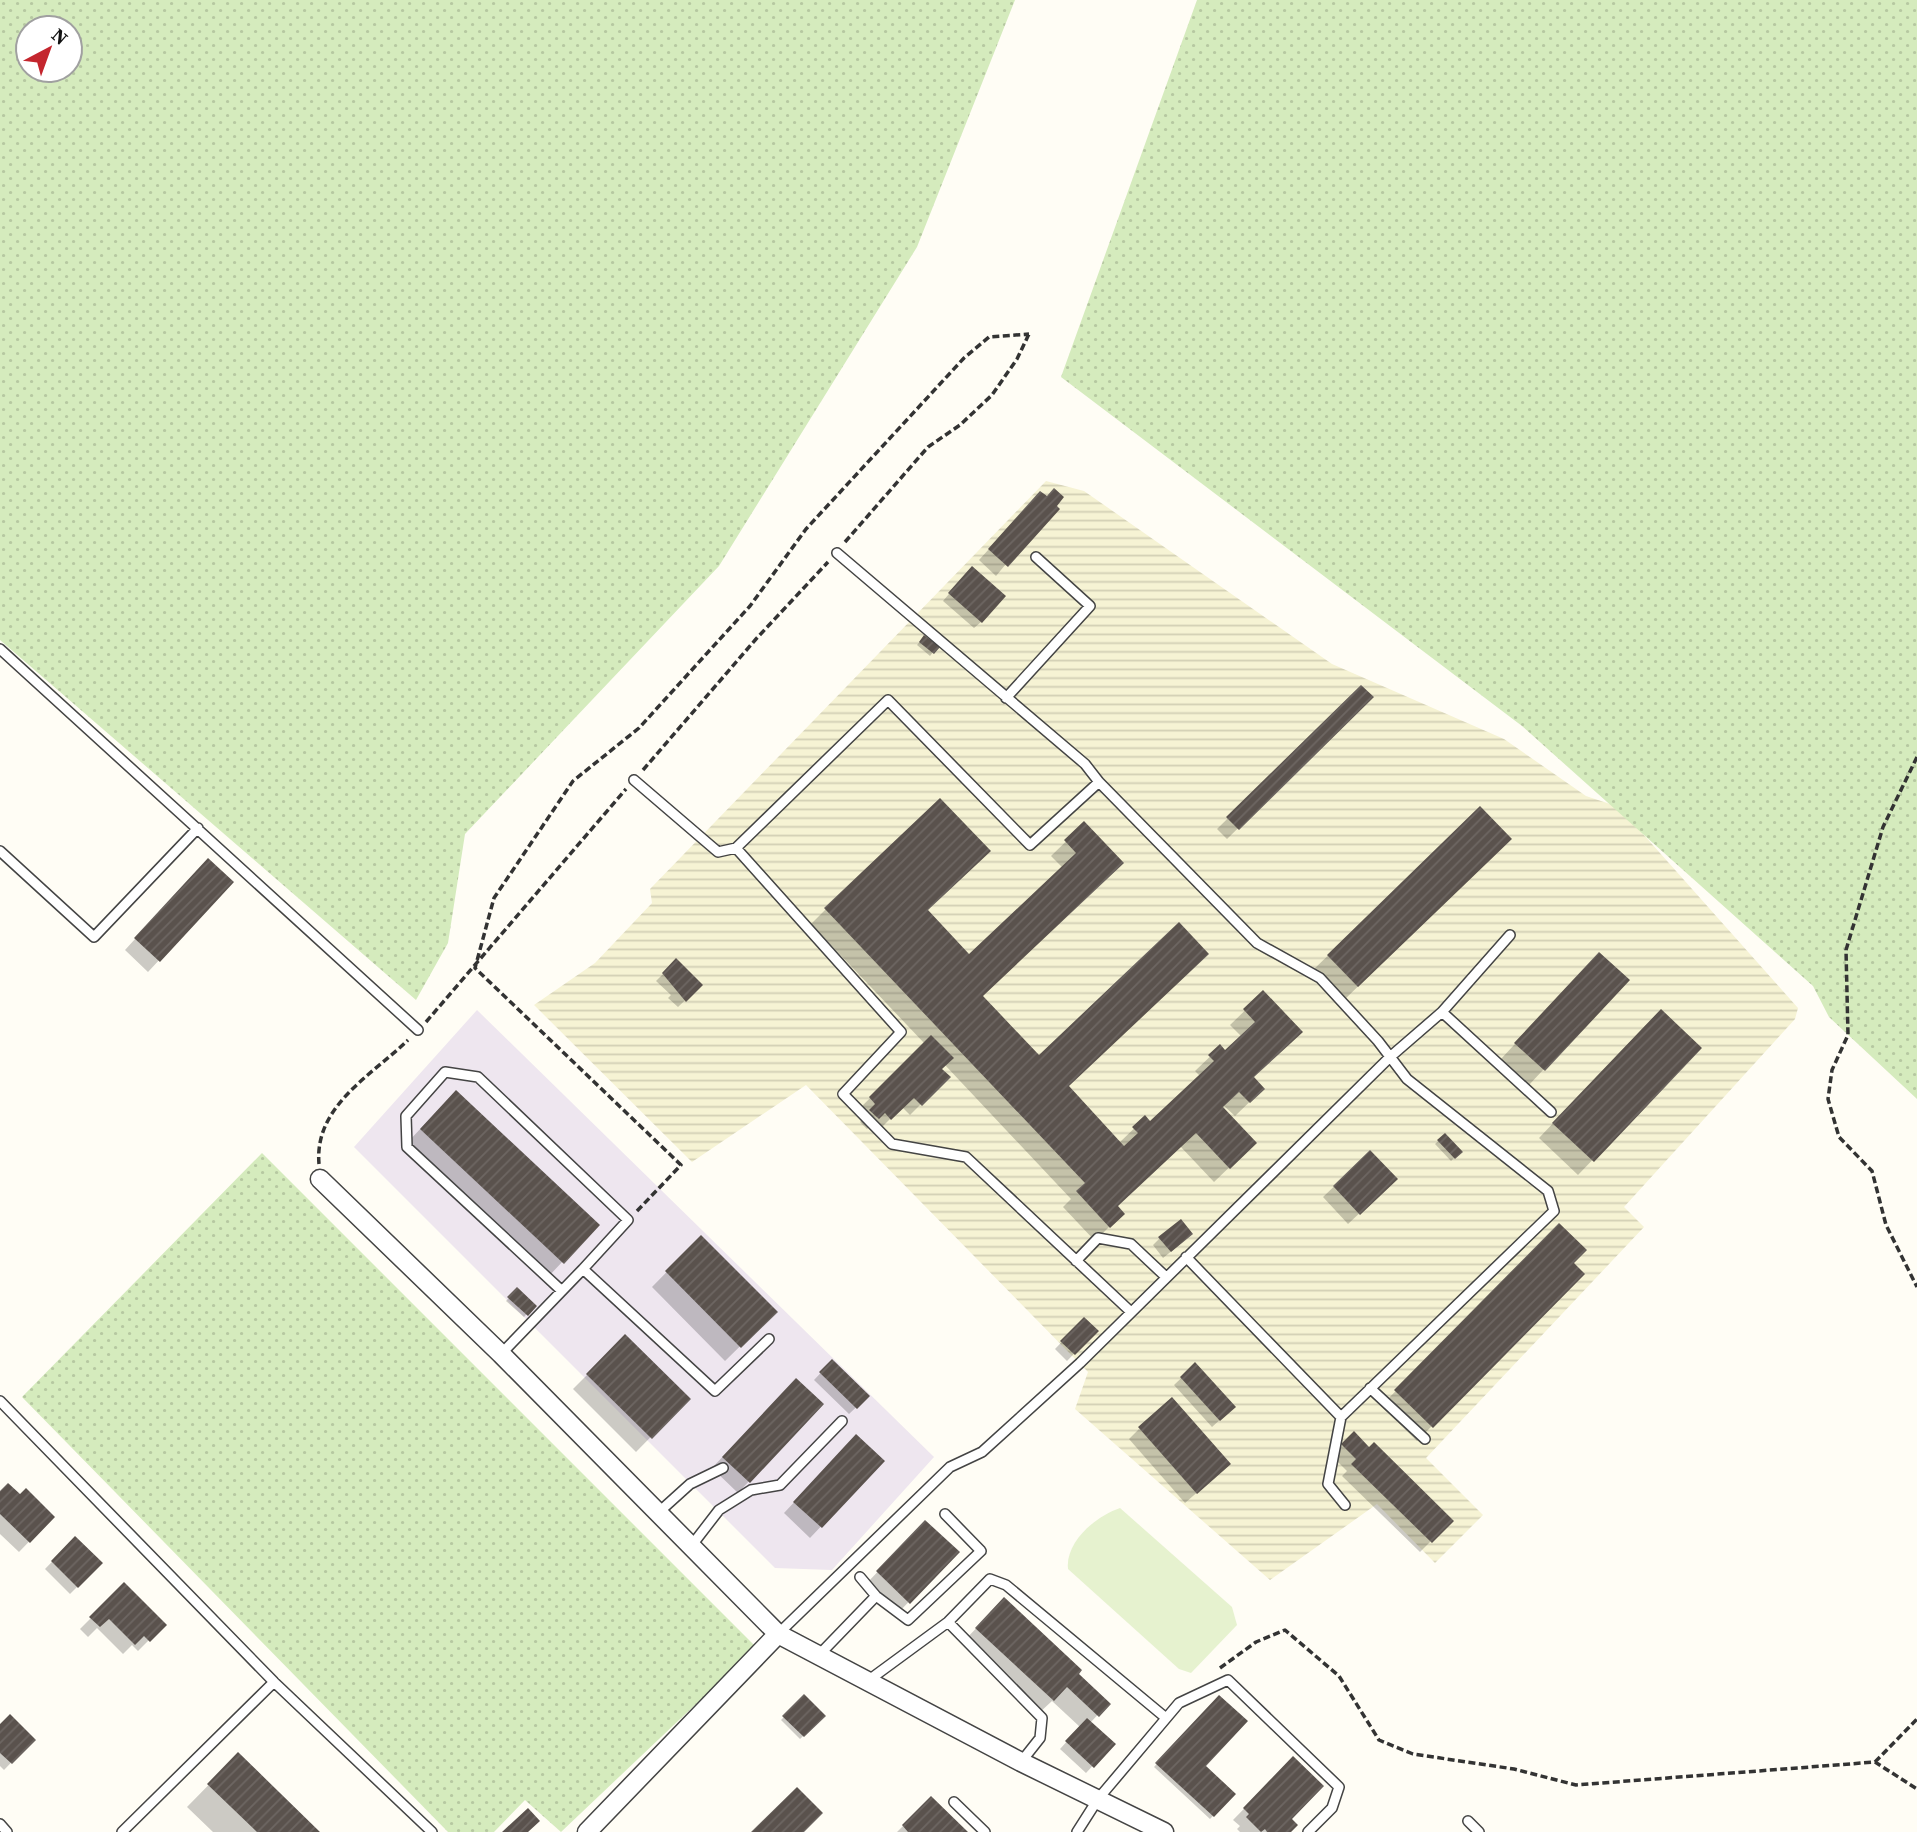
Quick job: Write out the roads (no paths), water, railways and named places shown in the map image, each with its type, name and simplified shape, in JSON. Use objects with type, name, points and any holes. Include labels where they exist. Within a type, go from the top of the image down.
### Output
[{"type":"street","points":[[320,1179],[500,1354],[778,1634],[1021,1762],[1164,1832]]},
{"type":"street","points":[[587,1832],[778,1634]]},
{"type":"lane","points":[[837,552],[1085,764],[1099,782],[1256,943],[1320,978],[1407,1079],[1548,1191],[1554,1211],[1341,1417],[1328,1484],[1345,1506]]},
{"type":"lane","points":[[1006,698],[1090,606],[1037,557]]},
{"type":"lane","points":[[0,649],[418,1030]]},
{"type":"lane","points":[[634,780],[718,852],[736,848],[888,700],[1030,845],[1099,782]]},
{"type":"lane","points":[[0,851],[94,937],[198,828]]},
{"type":"lane","points":[[736,848],[901,1032],[843,1094],[892,1144],[966,1157],[1130,1312]]},
{"type":"lane","points":[[778,1634],[950,1467],[982,1452],[1130,1312],[1390,1057],[1442,1012],[1510,935]]},
{"type":"lane","points":[[1442,1012],[1551,1112]]},
{"type":"lane","points":[[500,1354],[562,1291],[628,1220],[478,1077],[445,1072],[406,1116],[407,1147],[562,1291]]},
{"type":"lane","points":[[1076,1261],[1098,1238],[1131,1244],[1166,1277]]},
{"type":"lane","points":[[1186,1257],[1341,1417]]},
{"type":"lane","points":[[583,1269],[715,1391],[769,1339]]},
{"type":"lane","points":[[1370,1388],[1425,1439]]},
{"type":"lane","points":[[0,1401],[274,1682],[432,1832]]},
{"type":"lane","points":[[692,1545],[719,1510],[751,1490],[780,1485],[842,1421]]},
{"type":"lane","points":[[659,1512],[690,1484],[723,1468]]},
{"type":"lane","points":[[860,1577],[876,1596],[908,1620],[981,1551],[945,1514]]},
{"type":"lane","points":[[869,1680],[948,1622],[990,1579],[1006,1585],[1166,1718]]},
{"type":"lane","points":[[819,1655],[876,1596]]},
{"type":"lane","points":[[948,1622],[1042,1718],[1040,1738],[1021,1762]]},
{"type":"lane","points":[[1077,1832],[1098,1799],[1179,1703],[1228,1680],[1339,1787],[1332,1808],[1308,1832]]},
{"type":"lane","points":[[122,1832],[274,1682]]},
{"type":"lane","points":[[954,1802],[985,1832]]},
{"type":"lane","points":[[1468,1821],[1479,1832]]},
{"type":"lane","points":[[0,1825],[7,1832]]}]
